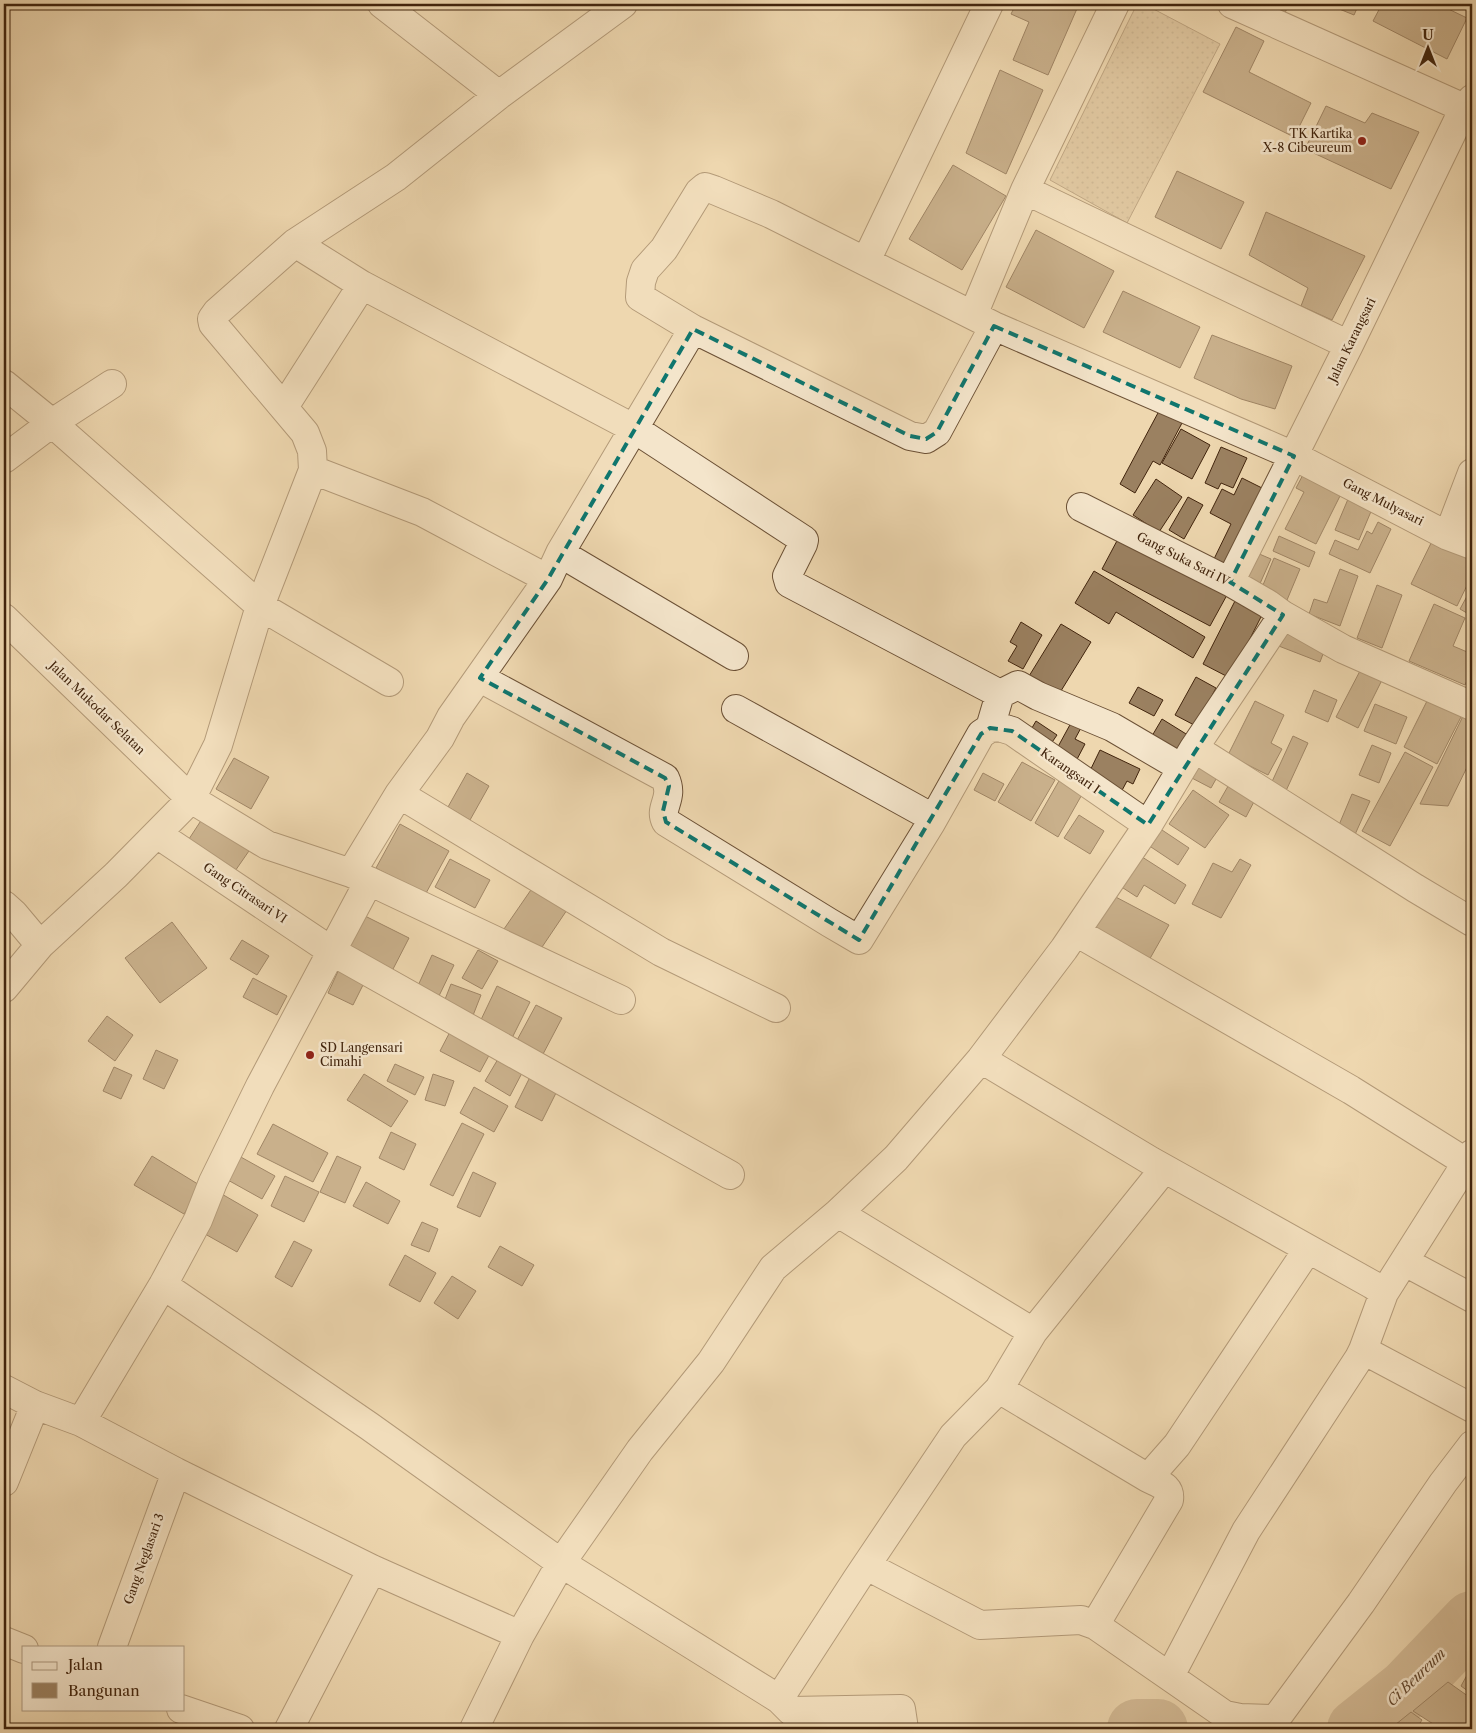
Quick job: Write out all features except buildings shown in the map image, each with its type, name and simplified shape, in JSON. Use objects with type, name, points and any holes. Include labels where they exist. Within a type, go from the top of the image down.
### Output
[{"type":"street","points":[[382,4],[499,95]]},
{"type":"street","points":[[4,988],[40,946],[116,875],[191,799],[218,745],[260,606],[313,470],[312,451],[306,433],[225,339],[213,324],[212,319],[217,312],[295,242],[396,177],[499,95],[623,4]]},
{"type":"street","points":[[866,261],[989,4]]},
{"type":"street","points":[[81,1422],[198,1220],[213,1182],[260,1086],[332,952],[360,877],[399,794],[440,738],[451,717],[548,579],[560,553],[693,329],[910,436],[926,439],[937,432],[985,317],[1025,190],[1115,4]]},
{"type":"street","points":[[1232,4],[1468,103]]},
{"type":"street","name":"Jalan Karangsari","points":[[1230,582],[1350,345],[1468,103]]},
{"type":"street","name":"Gang Mulyasari","points":[[693,329],[640,297],[641,282],[645,270],[664,249],[699,192],[705,187],[771,214],[985,317],[1294,456],[1460,541]]},
{"type":"street","points":[[1025,190],[1350,345]]},
{"type":"street","points":[[295,242],[362,284],[633,428],[804,540],[787,576],[789,583],[1000,694]]},
{"type":"street","points":[[284,407],[362,284]]},
{"type":"street","points":[[4,384],[52,422],[260,606],[389,682]]},
{"type":"street","points":[[4,459],[52,422],[112,384]]},
{"type":"street","points":[[313,470],[422,512],[548,579]]},
{"type":"street","points":[[1460,541],[1472,473]]},
{"type":"street","name":"Gang Suka Sari IV","points":[[1081,507],[1230,582],[1343,649],[1472,706]]},
{"type":"street","points":[[560,553],[734,656]]},
{"type":"street","points":[[474,1729],[520,1635],[561,1563],[640,1450],[710,1362],[773,1268],[838,1213],[896,1158],[981,1059],[1076,932],[1283,615]]},
{"type":"street","name":"Jalan Mukodar Selatan","points":[[4,618],[191,799],[267,845],[360,877],[621,1000]]},
{"type":"street","points":[[480,678],[665,778],[669,786],[669,798],[663,811],[666,822],[860,940],[981,734],[990,728],[1000,694],[1018,685],[1038,696],[1188,758],[1472,922]]},
{"type":"street","points":[[736,709],[933,818]]},
{"type":"street","name":"Karangsari I","points":[[990,728],[999,727],[1012,731],[1148,824]]},
{"type":"street","points":[[399,794],[661,952],[776,1008]]},
{"type":"street","name":"Gang Citrasari VI","points":[[157,834],[332,952],[730,1175]]},
{"type":"street","points":[[4,905],[14,914],[40,946]]},
{"type":"street","points":[[1076,932],[1351,1090],[1470,1161],[1384,1293],[1363,1350],[1246,1531],[1170,1676]]},
{"type":"street","points":[[981,1059],[1164,1168],[1373,1285],[1384,1293]]},
{"type":"street","points":[[780,1699],[857,1579],[953,1436],[998,1389],[1033,1332],[1164,1168]]},
{"type":"street","points":[[838,1213],[1033,1332]]},
{"type":"street","points":[[1148,1478],[1177,1445],[1308,1249]]},
{"type":"street","points":[[1405,1262],[1472,1298]]},
{"type":"street","points":[[162,1285],[369,1426],[561,1563],[780,1699],[791,1711],[901,1709],[903,1725]]},
{"type":"street","points":[[1363,1350],[1472,1408]]},
{"type":"street","points":[[4,1389],[35,1405],[81,1422],[176,1472],[372,1569],[520,1635]]},
{"type":"street","points":[[998,1389],[1167,1489],[1170,1493],[1168,1500],[1094,1625]]},
{"type":"street","points":[[4,1482],[35,1405]]},
{"type":"street","points":[[867,1566],[980,1625],[1081,1620],[1094,1625],[1231,1717],[1269,1720],[1278,1716],[1472,1445]]},
{"type":"street","name":"Gang Neglasari 3","points":[[112,1646],[176,1472]]},
{"type":"street","points":[[289,1729],[372,1569]]},
{"type":"street","points":[[4,1641],[22,1648]]},
{"type":"street","points":[[184,1710],[240,1729]]},
{"type":"highlighted area","points":[[994,326],[1294,456],[1230,582],[1283,615],[1148,825],[1012,731],[990,728],[981,734],[859,940],[666,822],[663,811],[669,786],[665,778],[480,678],[548,579],[693,329],[910,436],[926,439],[937,432]]},
{"type":"shaded area","points":[[1137,4],[1144,4],[1220,44],[1127,223],[1050,180]]},
{"type":"waterway","name":"Ci Beureum","points":[[1357,1729],[1407,1689],[1472,1621]]},
{"type":"waterway","name":"Ci Beureum","points":[[1137,1729],[1158,1729]]},
{"type":"place","name":"TK Kartika X-8 Cibeureum","points":[[1362,141]]},
{"type":"place","name":"SD Langensari Cimahi","points":[[310,1055]]}]
